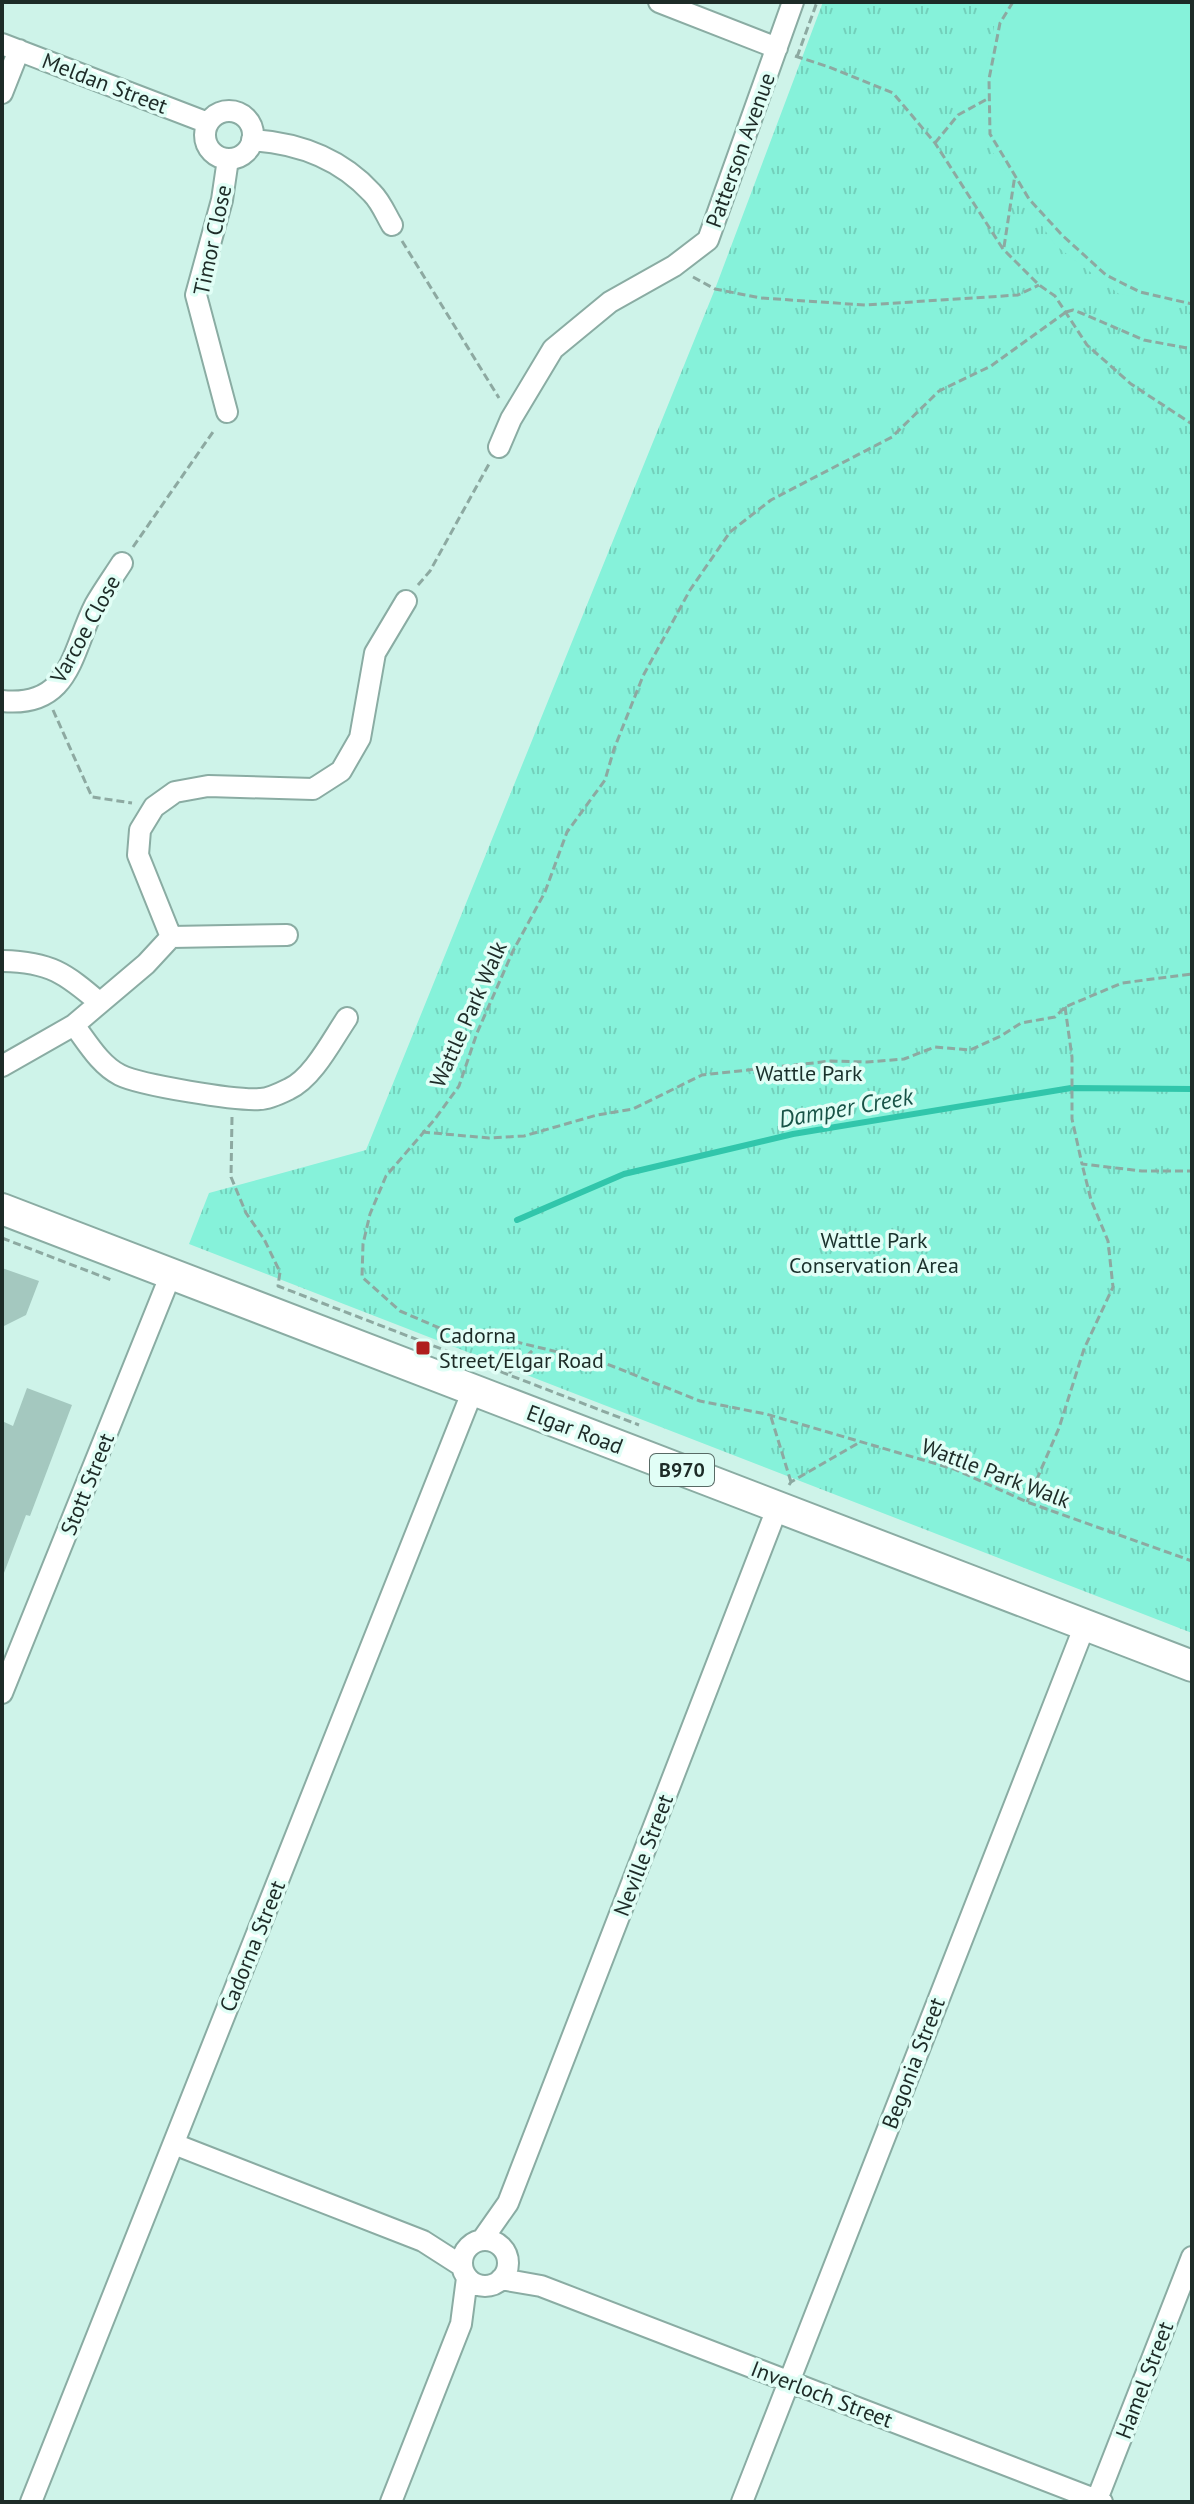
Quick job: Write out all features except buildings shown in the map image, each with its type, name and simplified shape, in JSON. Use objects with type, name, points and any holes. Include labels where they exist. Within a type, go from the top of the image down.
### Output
[{"type":"main road","name":"Elgar Road","points":[[2,1209],[480,1392],[785,1494],[1085,1625],[1192,1666]]},
{"type":"street","points":[[659,2],[777,48]]},
{"type":"street","name":"Patterson Avenue","points":[[499,447],[511,419],[553,349],[610,302],[674,266],[708,240],[793,2]]},
{"type":"street","points":[[2,93],[10,47]]},
{"type":"street","name":"Meldan Street","points":[[10,47],[208,123]]},
{"type":"street","points":[[221,113],[237,113],[250,124],[252,140],[246,152],[235,159],[213,153],[205,139],[208,123],[221,113]]},
{"type":"street","points":[[252,140],[301,147],[344,168],[374,194],[392,225]]},
{"type":"street","name":"Timor Close","points":[[227,412],[196,295],[222,200],[228,159]]},
{"type":"street","name":"Varcoe Close","points":[[2,701],[18,702],[46,695],[64,678],[95,605],[122,563]]},
{"type":"street","points":[[171,937],[138,855],[140,830],[154,807],[175,792],[208,786],[313,789],[341,771],[360,738],[375,653],[406,601]]},
{"type":"street","points":[[2,1066],[74,1025],[146,964],[171,937],[287,935]]},
{"type":"street","points":[[3,961],[32,962],[70,977],[100,1003]]},
{"type":"street","points":[[74,1025],[99,1057],[119,1074],[140,1081],[262,1099],[292,1088],[317,1063],[347,1018]]},
{"type":"street","name":"Stott Street","points":[[2,1693],[171,1274]]},
{"type":"street","name":"Cadorna Street","points":[[31,2502],[480,1392]]},
{"type":"street","name":"Neville Street","points":[[475,2243],[508,2203],[785,1494]]},
{"type":"street","name":"Begonia Street","points":[[742,2502],[1085,1625]]},
{"type":"street","points":[[174,2144],[423,2241],[477,2285],[496,2282]]},
{"type":"street","name":"Neville Street","points":[[506,2255],[508,2203]]},
{"type":"street","points":[[423,2241],[495,2242],[506,2255],[506,2273],[461,2324]]},
{"type":"street","points":[[391,2502],[461,2324],[464,2252],[475,2243]]},
{"type":"street","name":"Inverloch Street","points":[[506,2255],[541,2286]]},
{"type":"street","name":"Hamel Street","points":[[1099,2501],[1192,2257]]},
{"type":"street","name":"Inverloch Street","points":[[496,2282],[541,2286],[1099,2501]]},
{"type":"path","points":[[797,57],[817,2]]},
{"type":"path","points":[[1013,2],[1000,23],[989,79],[990,134],[1029,199],[1106,275],[1140,292],[1192,304]]},
{"type":"path","points":[[777,48],[893,93],[935,143],[1003,249],[1039,285],[1055,296],[1087,345],[1131,384],[1192,424]]},
{"type":"path","points":[[935,143],[958,115],[989,98]]},
{"type":"path","points":[[1003,249],[1015,175]]},
{"type":"path","points":[[392,225],[511,419]]},
{"type":"path","points":[[674,266],[715,289],[737,294],[865,305],[1018,295],[1039,285]]},
{"type":"path","points":[[1066,312],[1073,310],[1144,340],[1192,349]]},
{"type":"path","name":"Wattle Park Walk","points":[[1066,312],[991,366],[939,391],[892,437],[771,500],[730,532],[690,590],[643,676],[605,780],[567,832],[545,892],[513,951],[477,1033],[459,1086],[386,1176],[370,1214],[363,1244],[362,1277],[400,1311],[444,1330],[496,1337],[607,1364],[700,1401],[771,1416],[954,1469],[1027,1502],[1192,1561]]},
{"type":"path","points":[[122,563],[227,412]]},
{"type":"path","points":[[406,601],[430,571],[499,447]]},
{"type":"path","points":[[46,695],[92,797],[154,807]]},
{"type":"path","points":[[422,1132],[489,1138],[524,1136],[597,1115],[633,1109],[702,1075],[831,1061],[904,1059],[935,1047],[970,1050],[1021,1023],[1055,1017],[1065,1007],[1122,983],[1192,974]]},
{"type":"path","points":[[1027,1502],[1059,1428],[1084,1349],[1113,1287],[1108,1241],[1091,1200],[1072,1119],[1072,1057],[1065,1007]]},
{"type":"path","points":[[233,1097],[231,1177],[246,1213],[264,1239],[280,1272],[278,1286],[509,1373]]},
{"type":"path","points":[[1082,1164],[1142,1171],[1192,1171]]},
{"type":"path","points":[[2,1238],[118,1282]]},
{"type":"path","points":[[480,1392],[509,1373],[536,1347]]},
{"type":"path","points":[[771,1416],[785,1494],[860,1442]]},
{"type":"green space","name":"Wattle Park","points":[[823,2],[1192,2],[1192,1633],[189,1244],[209,1193],[366,1150],[715,289]]},
{"type":"green space","points":[[1005,2],[1192,2],[1192,306],[1119,294],[1055,245],[983,138],[985,73],[997,11]]},
{"type":"waterway","name":"Damper Creek","points":[[517,1220],[624,1174],[793,1134],[1071,1088],[1192,1089]]},
{"type":"place","name":"Cadorna Street/Elgar Road","points":[[423,1348]]},
{"type":"park label","name":"Wattle Park Conservation Area","points":[[874,1252]]}]
